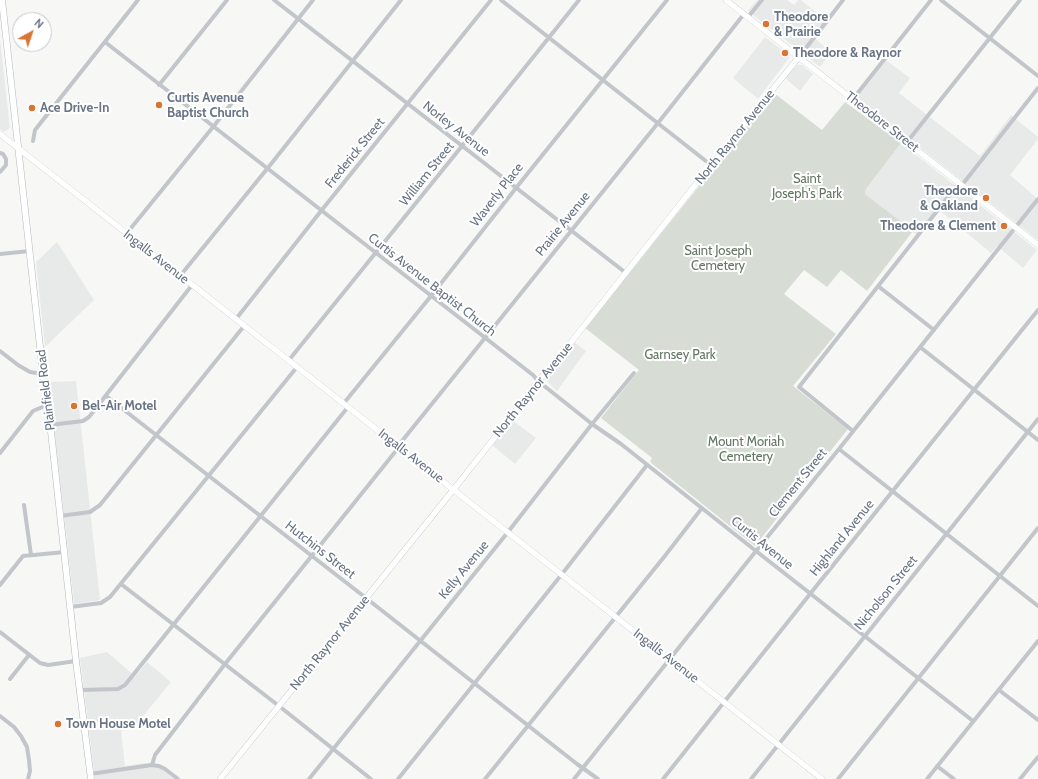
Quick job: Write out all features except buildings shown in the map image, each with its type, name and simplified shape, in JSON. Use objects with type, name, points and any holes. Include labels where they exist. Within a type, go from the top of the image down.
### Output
[{"type":"main road","name":"Plainfield Road","points":[[2,0],[43,374],[90,776]]},
{"type":"main road","name":"Theodore Street","points":[[726,0],[1038,245]]},
{"type":"main road","name":"North Raynor Avenue","points":[[220,779],[799,57]]},
{"type":"main road","name":"Ingalls Avenue","points":[[0,134],[822,779]]},
{"type":"street","points":[[33,141],[35,130],[138,0]]},
{"type":"street","points":[[159,84],[227,0]]},
{"type":"street","name":"Norley Avenue","points":[[274,0],[626,273]]},
{"type":"street","points":[[127,233],[313,0]]},
{"type":"street","points":[[180,276],[401,0]]},
{"type":"street","name":"Frederick Street","points":[[236,319],[491,0]]},
{"type":"street","points":[[501,0],[711,166]]},
{"type":"street","name":"William Street","points":[[289,360],[579,0]]},
{"type":"street","name":"Waverly Place","points":[[80,690],[118,690],[125,685],[260,516],[516,188],[668,0]]},
{"type":"street","name":"Prairie Avenue","points":[[152,765],[155,755],[484,338],[746,16],[762,0]]},
{"type":"street","name":"North Raynor Avenue","points":[[799,57],[843,0]]},
{"type":"street","points":[[853,100],[931,0]]},
{"type":"street","points":[[941,0],[1038,76]]},
{"type":"street","points":[[907,142],[1020,0]]},
{"type":"street","name":"Curtis Avenue Baptist Church","points":[[105,42],[538,381]]},
{"type":"street","points":[[853,431],[799,386],[1038,88]]},
{"type":"street","points":[[0,153],[3,154],[6,159],[6,165],[0,172]]},
{"type":"street","name":"Clement Street","points":[[574,779],[1038,199]]},
{"type":"street","points":[[0,254],[30,251]]},
{"type":"street","points":[[50,425],[82,421],[89,417],[192,285]]},
{"type":"street","points":[[878,286],[934,330]]},
{"type":"street","name":"Highland Avenue","points":[[663,779],[1038,310]]},
{"type":"street","points":[[60,516],[90,512],[100,506],[244,326]]},
{"type":"street","points":[[920,347],[1038,440]]},
{"type":"street","points":[[0,351],[30,372],[43,374]]},
{"type":"street","points":[[70,607],[101,603],[110,597],[297,367]]},
{"type":"street","name":"Kelly Avenue","points":[[309,779],[634,373]]},
{"type":"street","name":"Curtis Avenue","points":[[538,381],[592,424],[621,444],[973,721]]},
{"type":"street","name":"Hutchins Street","points":[[106,396],[598,779]]},
{"type":"street","points":[[0,451],[33,411],[47,405]]},
{"type":"street","name":"Nicholson Street","points":[[751,779],[1038,419]]},
{"type":"street","points":[[839,449],[1038,606]]},
{"type":"street","points":[[398,779],[647,465]]},
{"type":"street","points":[[24,504],[31,555]]},
{"type":"street","points":[[485,779],[702,508]]},
{"type":"street","points":[[838,779],[1038,528]]},
{"type":"street","points":[[0,585],[23,556],[64,552]]},
{"type":"street","points":[[121,584],[226,664],[371,779]]},
{"type":"street","points":[[0,632],[40,664],[48,665],[76,661]]},
{"type":"street","points":[[926,779],[1038,641]]},
{"type":"street","points":[[10,680],[29,655]]},
{"type":"street","points":[[999,690],[1038,720]]},
{"type":"street","points":[[0,716],[21,736],[27,747],[30,760],[28,779]]},
{"type":"street","points":[[0,720],[7,722]]},
{"type":"street","points":[[1020,779],[1038,757]]},
{"type":"street","points":[[90,776],[152,765],[165,769],[178,779]]},
{"type":"street","points":[[937,766],[954,779]]},
{"type":"shaded area","points":[[757,0],[787,0],[794,5],[798,0],[801,0],[829,23],[816,39],[831,53],[820,67],[748,11]]},
{"type":"shaded area","points":[[765,37],[786,53],[789,58],[758,99],[733,78]]},
{"type":"shaded area","points":[[0,39],[10,128],[4,132],[0,129]]},
{"type":"shaded area","points":[[883,58],[910,78],[899,93],[980,156],[1011,115],[1038,137],[1010,175],[1038,199],[1038,240],[863,103],[855,95]]},
{"type":"shaded area","points":[[797,65],[802,65],[813,74],[800,91],[785,78]]},
{"type":"shaded area","points":[[901,143],[1037,250],[1023,268],[997,246],[991,253],[939,210],[919,237],[865,194],[866,189]]},
{"type":"shaded area","points":[[57,242],[94,300],[45,347],[36,262]]},
{"type":"shaded area","points":[[574,342],[586,351],[557,391],[545,379]]},
{"type":"shaded area","points":[[76,381],[100,600],[74,604],[49,382]]},
{"type":"shaded area","points":[[512,420],[536,438],[515,464],[492,445]]},
{"type":"shaded area","points":[[107,652],[135,676],[147,662],[171,682],[135,726],[121,731],[125,766],[155,763],[174,779],[95,779],[80,658]]},
{"type":"green space","points":[[774,93],[822,130],[845,102],[901,143],[866,189],[865,194],[913,231],[867,291],[841,270],[827,287],[804,270],[784,294],[836,334],[793,386],[848,429],[755,546],[650,462],[652,458],[601,418],[639,370],[585,328]]},
{"type":"place","name":"Theodore & Prairie","points":[[766,24]]},
{"type":"place","name":"Theodore & Raynor","points":[[785,53]]},
{"type":"place","name":"Curtis Avenue Baptist Church","points":[[159,105]]},
{"type":"place","name":"Ace Drive-In","points":[[32,108]]},
{"type":"place","name":"Theodore & Oakland","points":[[986,198]]},
{"type":"place","name":"Theodore & Clement","points":[[1004,226]]},
{"type":"place","name":"Bel-Air Motel","points":[[74,406]]},
{"type":"place","name":"Town House Motel","points":[[58,724]]},
{"type":"park label","name":"Saint Joseph's Park","points":[[807,186]]},
{"type":"park label","name":"Saint Joseph Cemetery","points":[[718,258]]},
{"type":"park label","name":"Garnsey Park","points":[[680,355]]},
{"type":"park label","name":"Mount Moriah Cemetery","points":[[746,450]]}]
